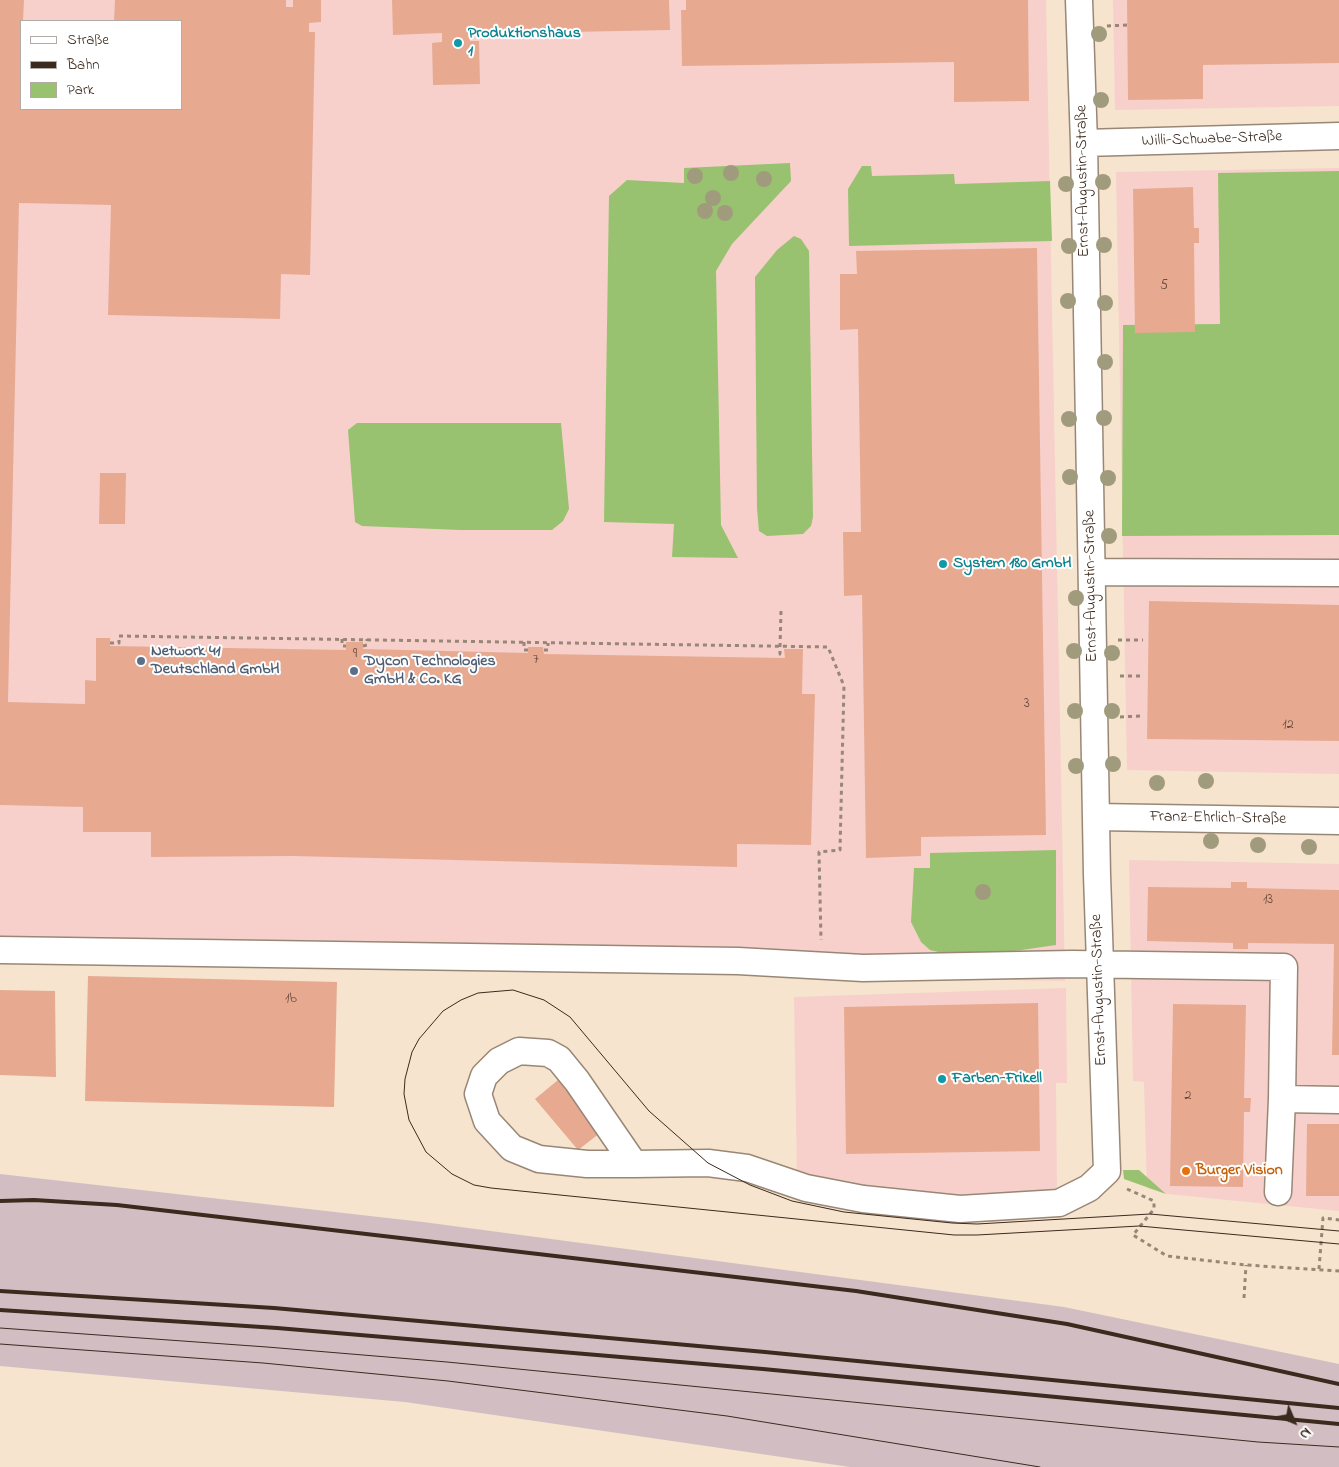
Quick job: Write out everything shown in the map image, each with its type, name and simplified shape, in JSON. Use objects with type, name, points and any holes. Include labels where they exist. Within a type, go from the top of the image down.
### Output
[{"type":"street","name":"Ernst-Augustin-Straße","points":[[1079,0],[1084,143],[1099,964],[1108,1171]]},
{"type":"street","name":"Willi-Schwabe-Straße","points":[[1084,143],[1339,136]]},
{"type":"street","points":[[1092,572],[1339,572]]},
{"type":"street","name":"Franz-Ehrlich-Straße","points":[[1096,817],[1339,821]]},
{"type":"street","points":[[0,950],[738,961],[863,968],[1099,964],[1284,966],[1282,1099],[1278,1192]]},
{"type":"street","points":[[634,1164],[559,1059],[548,1053],[519,1051],[499,1061],[484,1076],[478,1094],[488,1121],[512,1148],[539,1159],[587,1164],[634,1164],[708,1162],[747,1168],[806,1188],[863,1200],[960,1208],[1059,1203],[1089,1188],[1108,1171]]},
{"type":"street","points":[[1282,1099],[1339,1100]]},
{"type":"path","points":[[1107,26],[1127,25]]},
{"type":"path","points":[[781,611],[780,654],[784,654]]},
{"type":"path","points":[[110,643],[119,643],[119,636],[828,647],[844,686],[840,850],[820,852],[821,966]]},
{"type":"path","points":[[342,639],[342,646],[346,646]]},
{"type":"path","points":[[363,646],[367,645],[367,639]]},
{"type":"path","points":[[1118,640],[1143,640]]},
{"type":"path","points":[[524,642],[524,650],[528,650]]},
{"type":"path","points":[[544,650],[548,650],[548,642]]},
{"type":"path","points":[[1120,676],[1142,676]]},
{"type":"path","points":[[1120,717],[1142,716]]},
{"type":"path","points":[[1108,1171],[1118,1186],[1154,1201],[1154,1209],[1133,1235],[1167,1256],[1246,1265],[1339,1271]]},
{"type":"path","points":[[1319,1269],[1323,1218],[1339,1220]]},
{"type":"path","points":[[1244,1298],[1246,1265]]},
{"type":"shaded area","points":[[0,0],[1046,0],[1065,981],[0,961]]},
{"type":"shaded area","points":[[1113,0],[1339,0],[1339,106],[1115,110]]},
{"type":"shaded area","points":[[1339,168],[1339,774],[1127,770],[1116,172]]},
{"type":"shaded area","points":[[1129,860],[1339,864],[1339,1211],[1167,1194],[1147,1188],[1144,1082],[1133,1081]]},
{"type":"shaded area","points":[[1066,988],[1067,1083],[1056,1083],[1057,1192],[955,1200],[797,1177],[794,997]]},
{"type":"shaded area","points":[[0,1174],[423,1222],[1064,1307],[1339,1364],[1339,1467],[850,1467],[405,1402],[0,1366]]},
{"type":"green space","points":[[790,163],[791,181],[732,244],[716,271],[721,525],[738,558],[672,557],[674,524],[604,522],[609,196],[627,180],[684,183],[684,168]]},
{"type":"green space","points":[[862,166],[871,166],[872,176],[954,174],[955,184],[1050,181],[1052,241],[849,246],[848,189]]},
{"type":"green space","points":[[1339,171],[1339,535],[1122,536],[1123,325],[1220,324],[1218,173]]},
{"type":"green space","points":[[794,236],[801,239],[809,251],[813,517],[811,526],[803,534],[767,536],[759,531],[757,508],[755,277],[777,250]]},
{"type":"green space","points":[[357,423],[561,423],[569,509],[563,521],[552,530],[460,530],[362,526],[355,522],[348,430]]},
{"type":"green space","points":[[1056,850],[1056,945],[1001,953],[947,954],[930,950],[921,942],[911,922],[914,868],[930,868],[930,853]]},
{"type":"green space","points":[[1123,1170],[1139,1170],[1166,1194],[1124,1179]]},
{"type":"building","points":[[0,0],[24,0],[23,20],[20,20],[20,110],[182,110],[182,20],[114,20],[115,0],[286,0],[286,7],[293,7],[293,0],[321,0],[321,22],[309,23],[309,32],[315,32],[310,275],[281,274],[280,319],[108,315],[111,205],[19,203],[8,702],[85,704],[85,680],[96,681],[96,638],[110,638],[110,646],[346,650],[346,642],[363,642],[363,649],[528,653],[528,647],[543,647],[544,654],[785,658],[784,649],[803,649],[802,694],[815,694],[811,845],[737,844],[737,867],[292,856],[151,857],[151,832],[83,832],[83,807],[0,805]]},
{"type":"building","name":"Produktionshaus 1","points":[[392,0],[669,0],[670,30],[470,34],[470,41],[479,41],[480,84],[433,85],[432,43],[442,42],[442,33],[393,35]]},
{"type":"building","points":[[686,0],[1028,0],[1029,101],[954,102],[954,62],[682,66],[681,10],[686,10]]},
{"type":"building","points":[[1127,0],[1339,0],[1339,63],[1203,65],[1203,99],[1128,100]]},
{"type":"building","points":[[1193,187],[1194,228],[1199,228],[1199,243],[1194,243],[1195,332],[1135,333],[1133,189]]},
{"type":"building","name":"System 180 GmbH","points":[[1037,248],[1046,835],[921,837],[921,856],[866,858],[862,595],[844,596],[843,532],[861,532],[858,329],[840,330],[840,274],[857,274],[856,251]]},
{"type":"building","points":[[100,473],[126,473],[125,524],[99,524]]},
{"type":"building","points":[[1149,601],[1339,605],[1339,741],[1147,739]]},
{"type":"building","points":[[1231,882],[1247,882],[1247,888],[1339,890],[1339,1055],[1332,1055],[1334,944],[1248,943],[1248,949],[1233,949],[1233,943],[1147,941],[1148,887],[1231,888]]},
{"type":"building","points":[[88,976],[337,982],[334,1107],[85,1101]]},
{"type":"building","points":[[0,990],[55,991],[56,1077],[0,1075]]},
{"type":"building","name":"Farben-Frikell","points":[[1038,1003],[1040,1151],[846,1154],[844,1007]]},
{"type":"building","points":[[1173,1004],[1246,1005],[1244,1098],[1251,1098],[1250,1112],[1244,1112],[1243,1187],[1170,1186]]},
{"type":"building","points":[[558,1080],[600,1133],[578,1150],[535,1099]]},
{"type":"building","points":[[1307,1124],[1339,1124],[1339,1196],[1306,1196]]},
{"type":"tram line","points":[[1339,1231],[1150,1214],[977,1224],[952,1223],[844,1212],[792,1201],[750,1185],[708,1163],[649,1111],[570,1017],[544,1000],[513,990],[478,993],[461,1000],[443,1011],[419,1039],[412,1052],[405,1079],[404,1094],[409,1120],[426,1152],[452,1174],[474,1185],[954,1235],[1139,1226],[1339,1244]]},
{"type":"tram line","points":[[0,1328],[447,1362],[1258,1442],[1339,1447]]},
{"type":"tram line","points":[[0,1344],[263,1363],[448,1381],[727,1416],[1040,1467]]},
{"type":"railway","points":[[0,1201],[34,1200],[117,1205],[856,1291],[1067,1324],[1339,1384]]},
{"type":"railway","points":[[0,1291],[274,1308],[765,1352],[1339,1408]]},
{"type":"railway","points":[[0,1310],[277,1328],[763,1369],[1339,1424]]},
{"type":"place","name":"Produktionshaus 1","points":[[458,43]]},
{"type":"place","name":"System 180 GmbH","points":[[943,564]]},
{"type":"place","name":"Network 41 Deutschland GmbH","points":[[141,661]]},
{"type":"place","name":"Dycon Technologies GmbH & Co. KG","points":[[354,671]]},
{"type":"place","name":"Farben-Frikell","points":[[942,1079]]},
{"type":"place","name":"Burger Vision","points":[[1186,1171]]}]
